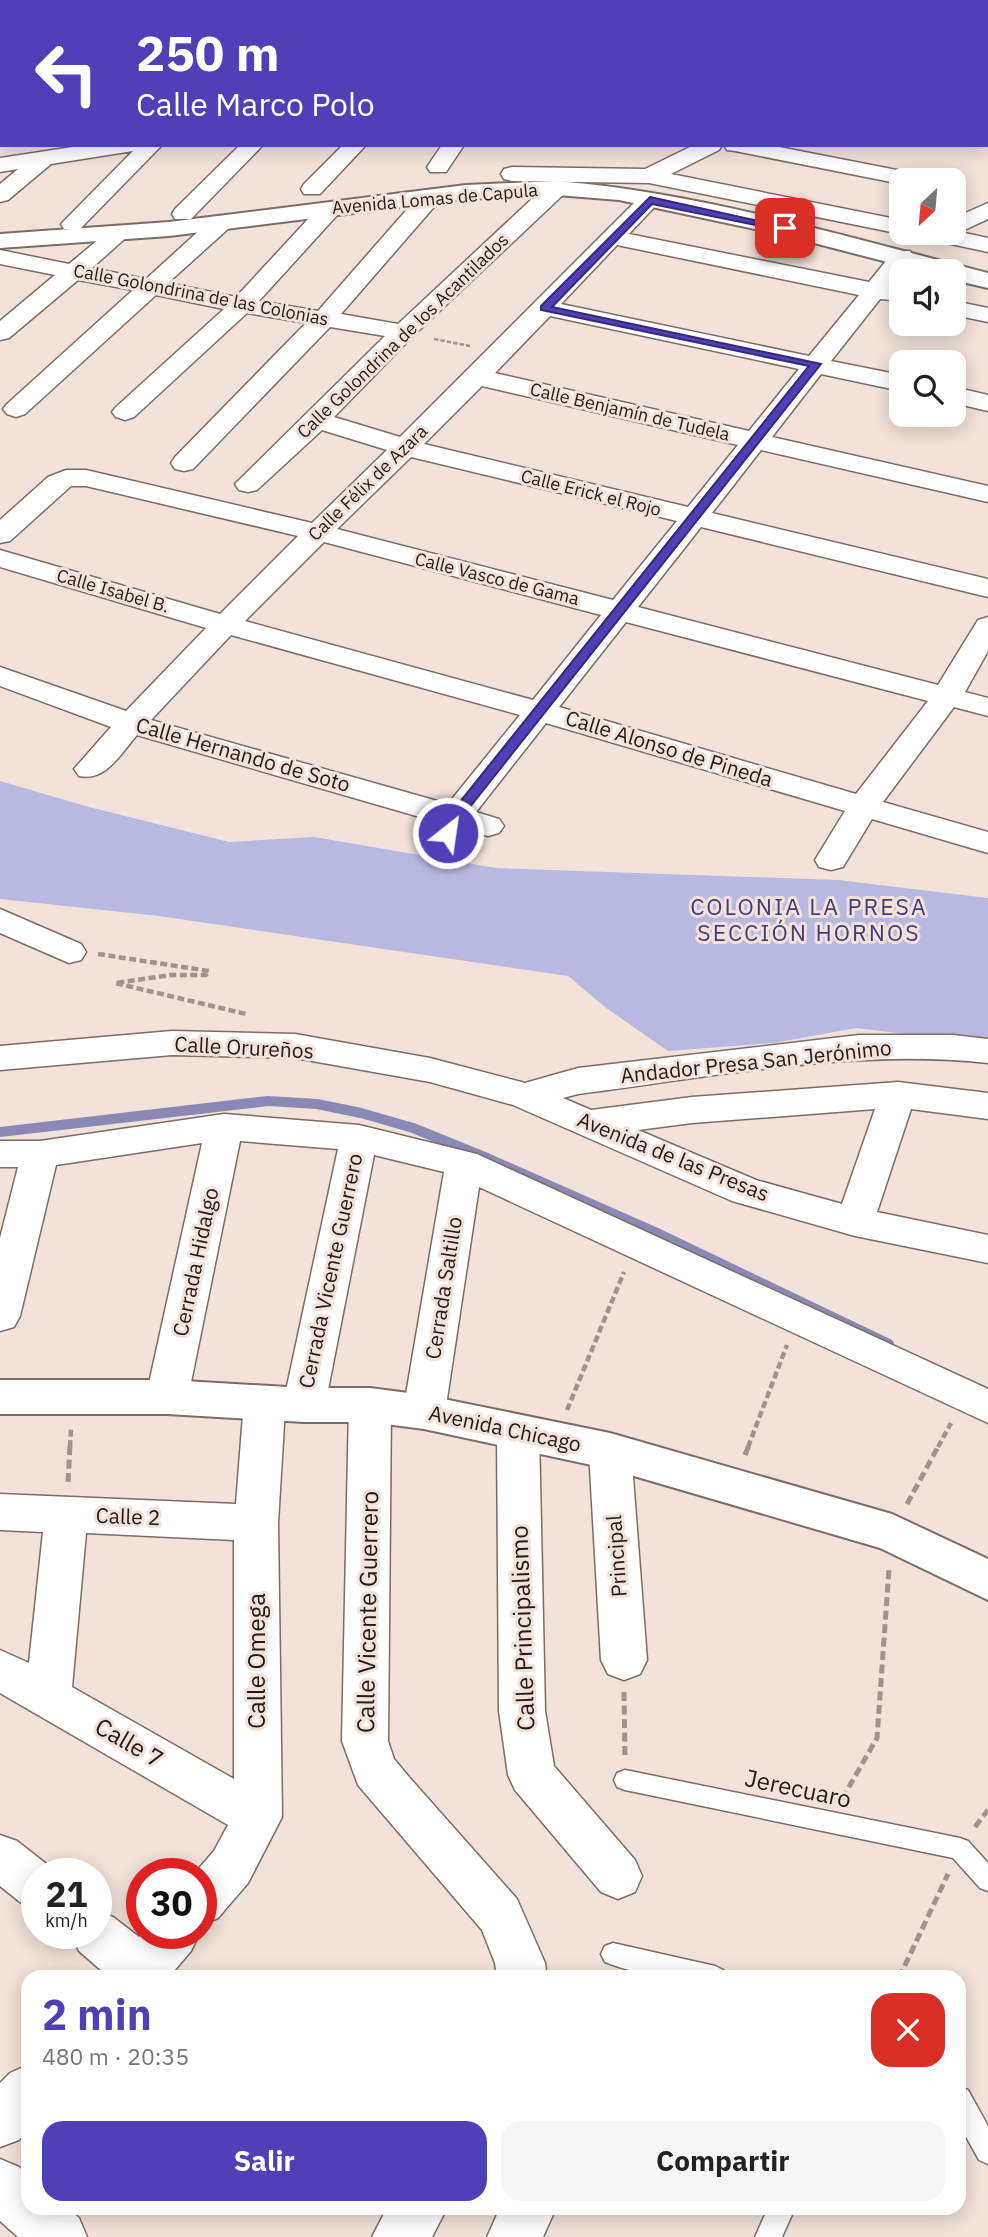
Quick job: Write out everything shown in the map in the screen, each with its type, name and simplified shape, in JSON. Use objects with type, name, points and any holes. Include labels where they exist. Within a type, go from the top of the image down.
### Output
[{"type":"street","points":[[0,165],[38,152],[104,147]]},
{"type":"street","points":[[72,224],[149,147]]},
{"type":"street","points":[[183,214],[250,147]]},
{"type":"street","points":[[312,189],[353,147]]},
{"type":"street","points":[[438,167],[452,147]]},
{"type":"street","points":[[650,188],[708,147]]},
{"type":"street","points":[[745,147],[889,175]]},
{"type":"street","points":[[0,195],[38,152]]},
{"type":"street","points":[[512,174],[560,173],[889,225]]},
{"type":"street","name":"Avenida Lomas de Capula","points":[[1,246],[221,223],[432,195],[557,188],[619,193],[650,188],[785,228],[902,256],[988,281]]},
{"type":"street","name":"Calle Golondrina de los Acantilados","points":[[248,484],[317,420],[402,332],[557,188]]},
{"type":"street","name":"Calle Félix de Azara","points":[[90,769],[130,723],[316,532],[477,377],[544,308],[611,237],[650,188]]},
{"type":"street","points":[[184,463],[324,319],[432,195]]},
{"type":"street","points":[[125,412],[242,305],[331,208]]},
{"type":"street","points":[[966,221],[988,210]]},
{"type":"street","points":[[16,409],[221,223]]},
{"type":"street","points":[[0,333],[119,234]]},
{"type":"street","points":[[611,237],[888,294]]},
{"type":"street","points":[[966,239],[988,245]]},
{"type":"street","name":"Calle Golondrina de las Colonias","points":[[1,246],[73,271],[242,305],[402,332]]},
{"type":"street","points":[[452,824],[754,439],[816,364],[888,294],[902,256]]},
{"type":"street","points":[[544,308],[889,380]]},
{"type":"street","points":[[966,310],[988,315]]},
{"type":"street","name":"Calle Benjamín de Tudela","points":[[477,377],[988,494]]},
{"type":"street","points":[[966,397],[988,402]]},
{"type":"street","name":"Calle Erick el Rojo","points":[[317,420],[404,447],[988,589]]},
{"type":"street","name":"Calle Vasco de Gama","points":[[0,535],[57,483],[66,478],[86,478],[316,532],[988,707]]},
{"type":"street","name":"Calle Isabel B.","points":[[0,558],[227,625]]},
{"type":"street","name":"Calle Alonso de Pineda","points":[[227,625],[539,710],[988,843]]},
{"type":"street","points":[[831,860],[863,807],[947,696],[988,626]]},
{"type":"street","name":"Calle Hernando de Soto","points":[[0,676],[130,723],[452,824],[488,826]]},
{"type":"street","points":[[0,920],[69,953]]},
{"type":"street","name":"Calle Orureños","points":[[0,1058],[172,1043],[295,1046],[430,1070],[525,1096]]},
{"type":"street","name":"Andador Presa San Jerónimo","points":[[525,1096],[578,1081],[859,1047],[953,1047],[988,1051]]},
{"type":"street","points":[[855,1222],[898,1095]]},
{"type":"street","points":[[591,1124],[692,1110],[898,1095],[988,1106]]},
{"type":"street","name":"Avenida de las Presas","points":[[525,1096],[745,1191],[855,1222],[988,1249]]},
{"type":"street","points":[[0,1154],[40,1154],[224,1126],[359,1138],[464,1164],[976,1402]]},
{"type":"street","name":"Cerrada Hidalgo","points":[[167,1397],[224,1126]]},
{"type":"street","name":"Cerrada Vicente Guerrero","points":[[285,1404],[359,1138]]},
{"type":"street","points":[[0,1317],[40,1154]]},
{"type":"street","name":"Cerrada Saltillo","points":[[424,1412],[464,1164]]},
{"type":"street","name":"Avenida Chicago","points":[[0,1397],[167,1397],[285,1404],[370,1405],[424,1412],[610,1451],[892,1533],[988,1581]]},
{"type":"street","name":"Calle Omega","points":[[217,1883],[231,1867],[258,1817],[256,1522],[285,1404]]},
{"type":"street","name":"Calle Vicente Guerrero","points":[[370,1405],[365,1741],[375,1770],[392,1793],[500,1914],[521,1970]]},
{"type":"street","name":"Calle Principalismo","points":[[536,1435],[522,1711],[532,1775],[618,1876]]},
{"type":"street","name":"Principal","points":[[610,1451],[624,1660]]},
{"type":"street","name":"Calle 2","points":[[0,1512],[256,1522]]},
{"type":"street","points":[[48,1696],[66,1514]]},
{"type":"street","name":"Calle 7","points":[[0,1670],[258,1817]]},
{"type":"street","points":[[0,1857],[21,1873]]},
{"type":"street","points":[[112,1948],[137,1970]]},
{"type":"street","points":[[147,1970],[163,1949]]},
{"type":"street","points":[[0,2121],[21,2098]]},
{"type":"street","points":[[0,2186],[21,2204]]},
{"type":"street","points":[[34,2215],[60,2237]]},
{"type":"street","points":[[399,2237],[415,2215]]},
{"type":"street","points":[[514,2237],[525,2215]]},
{"type":"lane","name":"Jerecuaro","points":[[625,1780],[960,1849]]},
{"type":"lane","points":[[960,1849],[988,1880]]},
{"type":"lane","points":[[613,1954],[681,1970]]},
{"type":"lane","points":[[966,2112],[988,2151]]},
{"type":"lane","points":[[768,2237],[779,2215]]},
{"type":"path","points":[[402,332],[500,353]]},
{"type":"path","points":[[69,953],[98,954],[209,971],[206,975],[171,975],[115,984],[254,1016]]},
{"type":"path","points":[[536,1435],[636,1242]]},
{"type":"path","points":[[733,1486],[798,1318]]},
{"type":"path","points":[[66,1514],[73,1397]]},
{"type":"path","points":[[829,1822],[877,1738],[892,1533],[976,1402]]},
{"type":"path","points":[[903,1970],[960,1849],[988,1810]]},
{"type":"shaded area","points":[[0,781],[89,807],[229,842],[314,837],[496,868],[838,880],[988,898],[988,1044],[856,1028],[774,1043],[668,1051],[605,1007],[568,976],[159,916],[0,899]]},
{"type":"waterway","points":[[0,1132],[268,1101],[317,1104],[361,1113],[413,1128],[487,1158],[655,1232],[889,1344]]},
{"type":"district","name":"COLONIA LA PRESA SECCIÓN HORNOS","points":[[809,920]]},
{"type":"route","points":[[448,833],[456,816],[539,710],[816,364],[544,308],[650,200],[785,228]]}]
